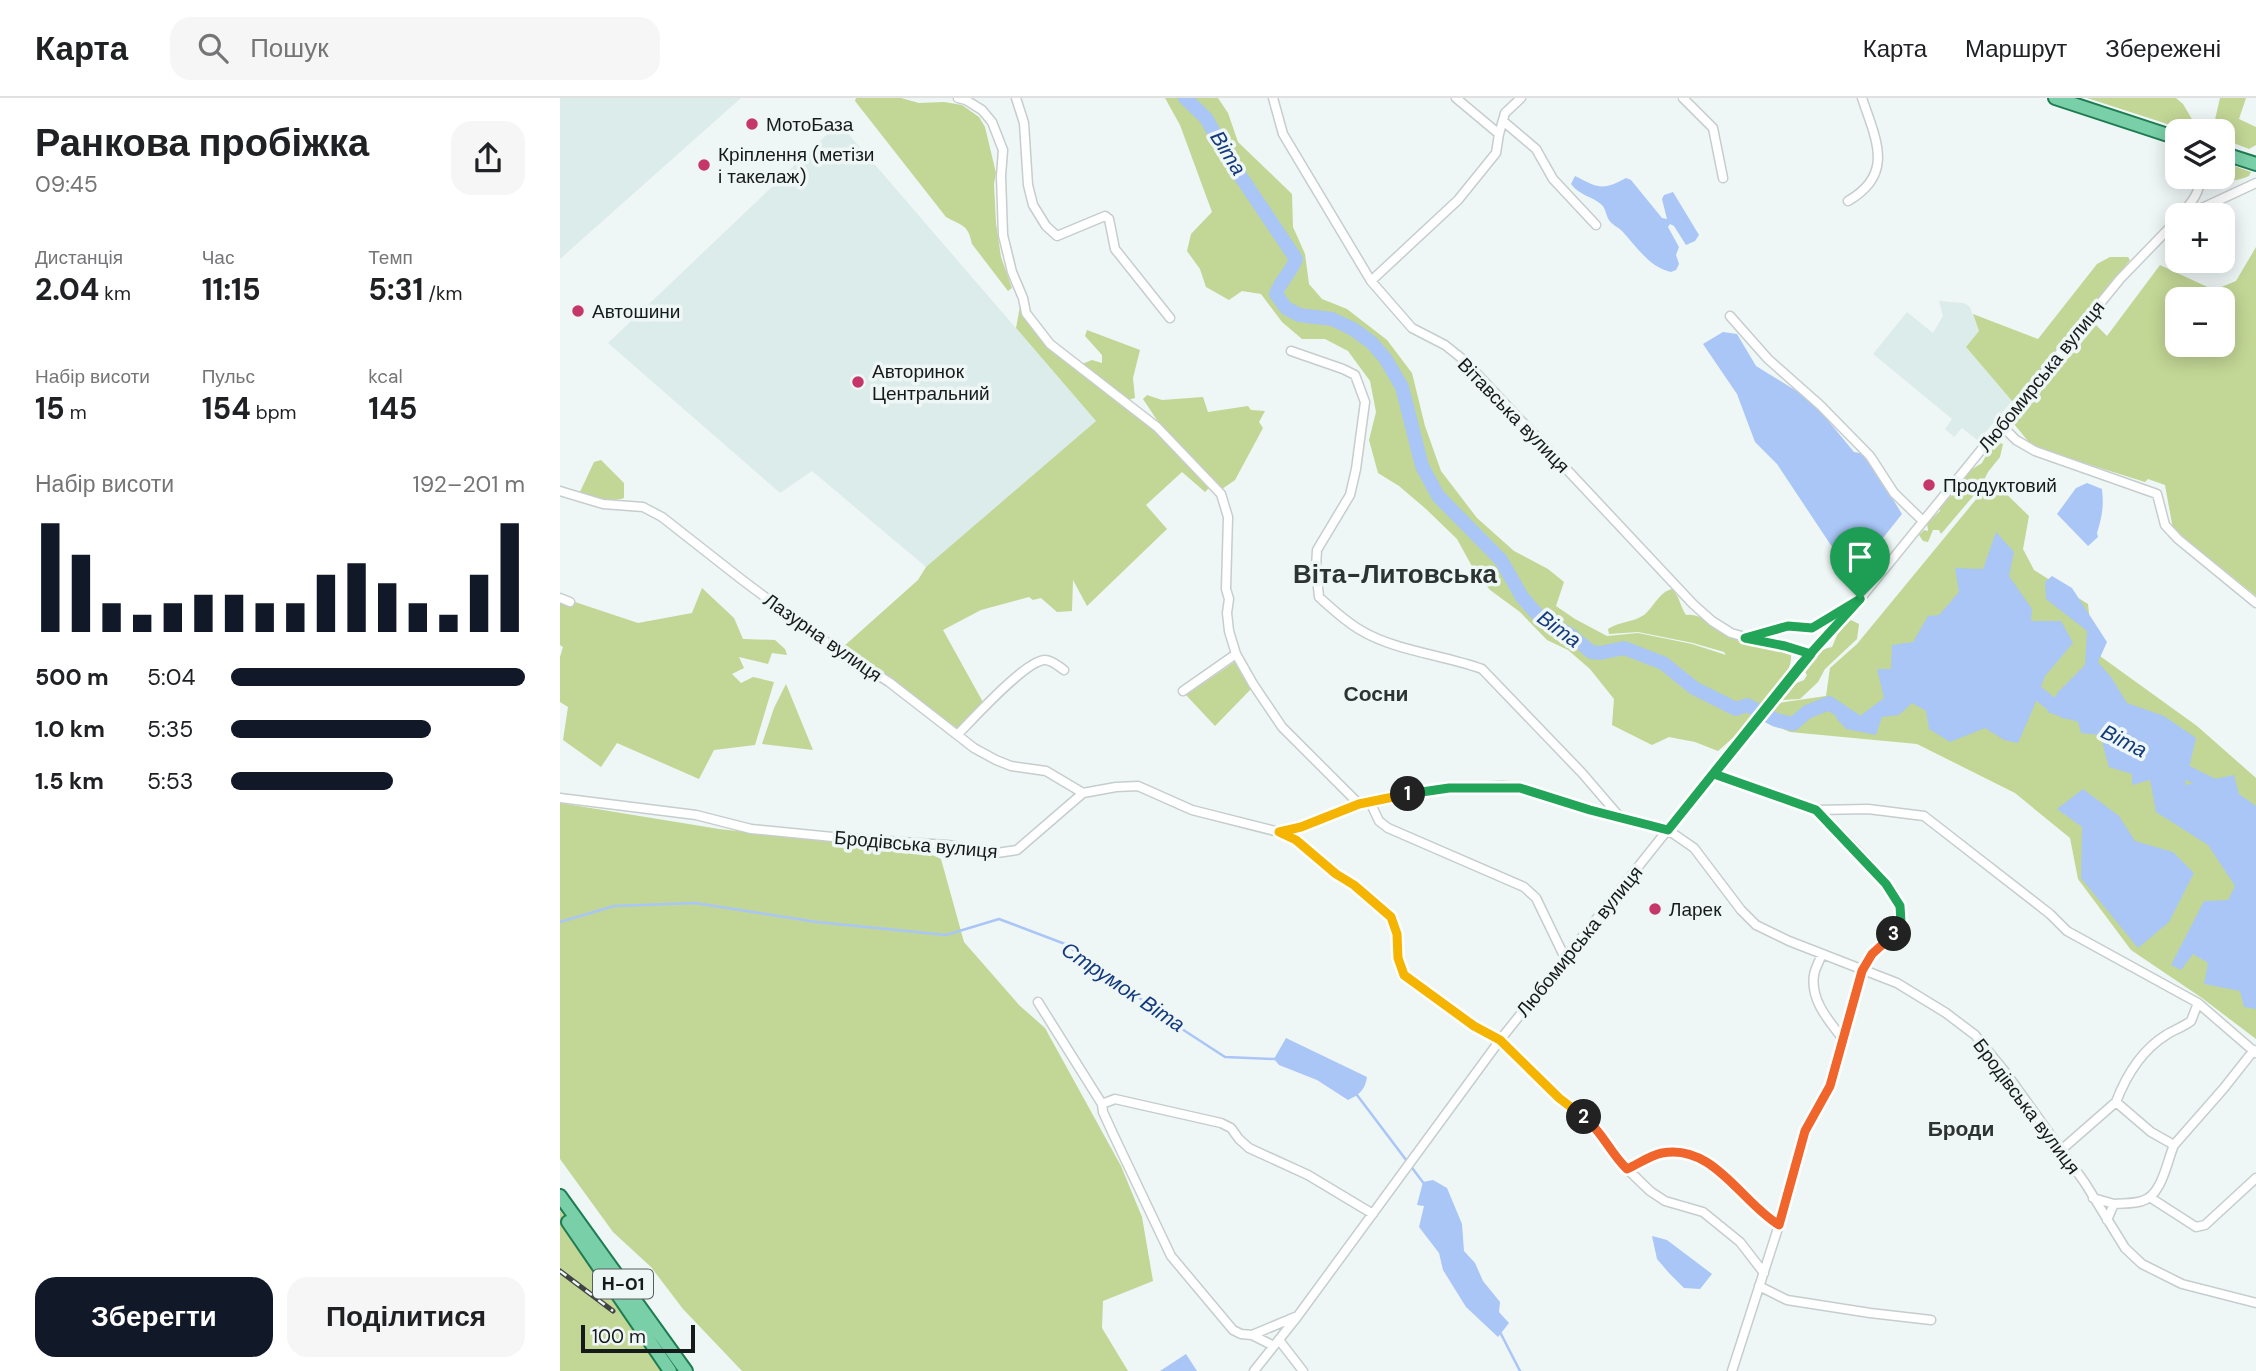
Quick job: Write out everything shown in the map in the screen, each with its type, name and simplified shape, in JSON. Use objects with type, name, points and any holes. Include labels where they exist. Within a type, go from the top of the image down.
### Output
[{"type":"main road","points":[[2055,98],[2165,134]]},
{"type":"main road","points":[[2235,157],[2256,164]]},
{"type":"main road","name":"Н-01","points":[[560,1196],[686,1371]]},
{"type":"main road","name":"Н-01","points":[[560,1210],[670,1371]]},
{"type":"street","points":[[958,98],[982,110],[992,122],[1003,150],[1000,176],[1003,235],[1026,313],[1050,344],[1157,427],[1221,494],[1228,517],[1227,612],[1236,654],[1282,727],[1359,804]]},
{"type":"street","points":[[1016,98],[1024,123],[1028,185],[1033,205],[1046,226],[1057,236],[1105,216],[1109,219],[1115,249],[1170,318]]},
{"type":"street","name":"Вітавська вулиця","points":[[1273,98],[1283,134],[1371,281],[1412,328],[1444,345],[1465,361],[1712,621],[1745,638],[1811,654]]},
{"type":"street","points":[[1456,98],[1499,134]]},
{"type":"street","points":[[1371,281],[1458,201],[1496,153],[1505,113],[1521,98]]},
{"type":"street","points":[[1683,98],[1713,128],[1723,178]]},
{"type":"street","points":[[1848,201],[1863,192],[1875,177],[1878,148],[1862,98]]},
{"type":"street","points":[[1503,121],[1536,149],[1553,179],[1596,225]]},
{"type":"street","points":[[2213,203],[2256,183]]},
{"type":"street","name":"Любомирська вулиця","points":[[1254,1371],[1297,1317],[1500,1040],[1740,739],[1801,664],[1860,599],[2120,279],[2165,232]]},
{"type":"street","points":[[1730,316],[1768,359],[1820,405],[1870,456],[1894,494],[1923,521]]},
{"type":"street","points":[[1292,351],[1355,375],[1365,402],[1350,495],[1317,550],[1319,597],[1362,631],[1388,642],[1482,668],[1619,816]]},
{"type":"street","points":[[2001,425],[2016,440],[2035,451],[2157,494],[2165,525],[2178,539],[2256,603]]},
{"type":"street","name":"Лазурна вулиця","points":[[560,491],[603,504],[643,507],[662,517],[817,636],[888,682],[974,748],[1011,766],[1046,771],[1083,793]]},
{"type":"street","points":[[560,598],[570,601]]},
{"type":"street","points":[[1745,638],[1788,626],[1812,628],[1860,599]]},
{"type":"street","points":[[1183,691],[1236,654]]},
{"type":"street","points":[[958,734],[1026,668],[1042,660],[1051,661],[1064,670]]},
{"type":"street","points":[[1714,774],[1816,810],[1868,809],[1924,816],[2050,914],[2067,931],[2198,1003],[2255,1051],[2174,1144],[2161,1183],[2151,1198],[2114,1205],[2092,1198]]},
{"type":"street","name":"Бродівська вулиця","points":[[560,798],[696,815],[751,829],[947,845],[1005,853],[1017,850],[1083,793],[1116,786],[1138,786],[1192,810],[1279,832],[1301,827],[1359,804],[1425,790],[1502,786],[1520,788],[1668,830],[1694,848],[1741,910],[1756,925],[1862,971],[1897,983],[1946,1013],[1975,1035],[2006,1073],[2085,1184],[2125,1248],[2142,1264],[2182,1284],[2256,1303]]},
{"type":"street","points":[[1370,802],[1379,821],[1388,828],[1524,887],[1536,898],[1565,958]]},
{"type":"street","points":[[1732,1371],[1779,1225],[1805,1131],[1830,1086],[1862,971],[1872,954],[1893,937],[1901,922],[1900,906],[1886,884],[1816,810]]},
{"type":"street","points":[[1279,832],[1296,840],[1391,917],[1397,934],[1398,958],[1404,975],[1474,1026],[1500,1040],[1559,1098],[1595,1126],[1615,1156],[1650,1191],[1665,1201],[1703,1212],[1740,1241],[1764,1273]]},
{"type":"street","points":[[1822,954],[1814,974],[1814,989],[1823,1011],[1843,1039]]},
{"type":"street","points":[[1038,1002],[1102,1104],[1103,1112],[1171,1256],[1233,1330],[1277,1343],[1303,1371]]},
{"type":"street","points":[[2060,1151],[2116,1102],[2125,1078],[2136,1063],[2165,1035],[2191,1021],[2198,1003]]},
{"type":"street","points":[[1102,1104],[1115,1099],[1221,1123],[1231,1128],[1249,1149],[1308,1175],[1373,1214]]},
{"type":"street","points":[[2116,1102],[2151,1132],[2174,1144]]},
{"type":"street","points":[[1627,1169],[1662,1153],[1688,1153],[1708,1161],[1765,1217],[1779,1225]]},
{"type":"street","points":[[2151,1198],[2196,1227],[2205,1226],[2256,1178]]},
{"type":"street","points":[[2107,1220],[2114,1205]]},
{"type":"street","points":[[1759,1286],[1787,1300],[1931,1320]]},
{"type":"street","points":[[1252,1335],[1297,1317]]},
{"type":"shaded area","points":[[560,98],[741,98],[560,259]]},
{"type":"shaded area","name":"Авторинок Центральний","points":[[839,123],[1096,421],[926,567],[812,471],[780,493],[608,343]]},
{"type":"shaded area","points":[[1939,301],[1964,303],[1970,307],[1979,331],[1966,347],[2012,401],[1978,441],[1962,428],[1954,437],[1945,429],[1952,419],[1873,354],[1907,312],[1933,333],[1943,316]]},
{"type":"green space","points":[[856,98],[901,98],[919,103],[944,102],[962,105],[979,117],[985,127],[996,173],[996,223],[1001,257],[1012,288],[1008,291],[972,244],[966,229],[946,217],[855,101]]},
{"type":"green space","points":[[1165,98],[1218,98],[1228,113],[1238,142],[1292,194],[1293,227],[1305,254],[1309,284],[1322,299],[1347,309],[1387,340],[1412,373],[1425,426],[1441,471],[1477,518],[1514,551],[1548,569],[1564,582],[1556,606],[1607,636],[1638,633],[1692,644],[1726,655],[1724,652],[1693,643],[1638,632],[1609,634],[1608,629],[1612,626],[1644,615],[1660,596],[1672,589],[1686,615],[1698,616],[1737,640],[1791,655],[1787,672],[1768,694],[1778,703],[1826,696],[1830,668],[1857,644],[1992,480],[2029,516],[2023,549],[2034,570],[2088,604],[2093,651],[2197,726],[2256,778],[2256,1039],[2131,950],[2078,879],[2070,838],[2015,793],[1917,744],[1790,732],[1763,720],[1735,736],[1718,751],[1695,742],[1669,737],[1652,745],[1612,725],[1614,699],[1590,669],[1568,650],[1547,640],[1520,612],[1490,590],[1474,570],[1457,539],[1399,486],[1378,473],[1369,440],[1376,412],[1370,381],[1348,351],[1325,339],[1302,339],[1282,322],[1261,294],[1242,291],[1229,300],[1206,287],[1200,269],[1187,251],[1191,234],[1212,212],[1180,125]]},
{"type":"green space","points":[[2087,98],[2176,98],[2192,119],[2165,119],[2165,123]]},
{"type":"green space","points":[[2220,98],[2246,98],[2239,119],[2256,127],[2256,145],[2249,149],[2235,144],[2235,119],[2215,119]]},
{"type":"green space","points":[[2235,166],[2251,172],[2249,176],[2235,180]]},
{"type":"green space","points":[[2256,247],[2256,596],[2173,529],[2165,485],[2148,479],[2145,482],[2033,447],[2014,424],[2096,325],[2107,336],[2160,265],[2165,267],[2165,273],[2177,273],[2208,287],[2165,287],[2165,357],[2235,357],[2235,287],[2221,287],[2236,281]]},
{"type":"green space","points":[[2110,257],[2128,257],[2130,260],[2016,401],[2012,401],[1966,347],[1979,331],[1973,314],[2038,339],[2097,264]]},
{"type":"green space","points":[[1021,301],[1027,320],[1046,346],[1104,387],[1124,407],[1155,429],[1210,487],[1205,492],[1182,472],[1146,505],[1167,529],[1087,606],[1073,580],[1072,611],[1057,612],[1041,598],[1033,600],[1029,597],[981,610],[943,630],[984,704],[958,730],[843,647],[918,580],[926,567],[1096,421],[1016,328]]},
{"type":"green space","points":[[1087,330],[1140,350],[1133,378],[1135,398],[1127,400],[1082,364],[1092,360],[1102,363],[1102,355],[1085,336]]},
{"type":"green space","points":[[1147,395],[1162,400],[1203,397],[1208,412],[1248,406],[1251,410],[1265,411],[1259,422],[1263,428],[1235,480],[1222,489],[1159,423],[1143,399]]},
{"type":"green space","points":[[1998,437],[1996,442],[2003,444],[2000,457],[1980,488],[1941,534],[1939,530],[1933,530],[1928,542],[1923,541],[1919,535],[1924,530],[1928,531],[1927,523],[1940,511],[1939,505],[1955,493],[1954,486],[1966,473],[1982,463],[1987,454],[1983,451]]},
{"type":"green space","points":[[601,460],[624,483],[624,498],[607,500],[579,494],[594,462]]},
{"type":"green space","points":[[702,588],[734,618],[743,639],[775,640],[785,649],[787,655],[772,653],[768,664],[739,657],[744,668],[732,674],[741,683],[753,677],[774,682],[755,745],[714,750],[699,779],[617,743],[601,767],[563,740],[568,707],[560,702],[560,657],[563,647],[560,645],[560,603],[563,598],[638,623],[692,613]]},
{"type":"green space","points":[[1851,620],[1859,624],[1857,639],[1825,669],[1818,682],[1800,699],[1782,700],[1779,697],[1792,685],[1804,680],[1807,675],[1804,670],[1812,658],[1832,647],[1841,626]]},
{"type":"green space","points":[[1236,661],[1251,689],[1215,726],[1186,695]]},
{"type":"green space","points":[[786,684],[813,750],[762,744],[774,708]]},
{"type":"green space","points":[[560,803],[719,829],[926,852],[941,859],[964,942],[1019,1005],[1045,1028],[1121,1166],[1142,1217],[1153,1281],[1103,1301],[1102,1328],[1128,1371],[742,1371],[683,1309],[651,1267],[613,1232],[560,1159]]},
{"type":"green space","points":[[560,1210],[670,1371],[560,1371]]},
{"type":"water","points":[[1575,176],[1600,186],[1611,185],[1626,178],[1631,180],[1662,218],[1667,219],[1662,199],[1664,195],[1673,192],[1699,235],[1695,241],[1686,245],[1674,226],[1670,224],[1668,227],[1679,247],[1676,255],[1679,264],[1676,270],[1671,272],[1656,266],[1644,256],[1622,231],[1610,222],[1602,205],[1571,184]]},
{"type":"water","points":[[1723,332],[1737,334],[1756,366],[1811,400],[1854,452],[1865,454],[1902,514],[1852,577],[1777,464],[1755,442],[1737,394],[1703,344]]},
{"type":"water","points":[[2087,483],[2102,489],[2103,501],[2098,537],[2088,546],[2057,514],[2076,488]]},
{"type":"water","points":[[1996,532],[2014,552],[2009,576],[2032,609],[2031,621],[2061,621],[2073,643],[2045,676],[2018,743],[2004,740],[1985,728],[1950,742],[1929,729],[1926,711],[1912,703],[1899,715],[1882,717],[1876,735],[1846,729],[1836,718],[1842,708],[1860,716],[1884,698],[1877,669],[1891,669],[1892,645],[1913,642],[1928,616],[1939,615],[1959,592],[1955,568],[1983,569]]},
{"type":"water","points":[[2052,576],[2072,588],[2107,642],[2098,662],[2127,703],[2164,716],[2196,738],[2185,785],[2234,775],[2239,794],[2256,806],[2256,1009],[2244,1007],[2240,991],[2204,984],[2208,963],[2193,954],[2181,970],[2171,965],[2204,901],[2228,900],[2235,886],[2208,845],[2156,812],[2150,780],[2132,785],[2132,774],[2109,767],[2100,735],[2081,733],[2078,722],[2047,712],[2058,692],[2085,665],[2087,631],[2046,599],[2045,582]]},
{"type":"water","points":[[2083,789],[2119,816],[2135,841],[2173,852],[2194,873],[2169,922],[2138,948],[2081,878],[2082,827],[2057,809]]},
{"type":"water","points":[[1286,1038],[1367,1077],[1363,1089],[1348,1100],[1317,1080],[1279,1065],[1274,1059]]},
{"type":"water","points":[[1433,1180],[1447,1188],[1462,1224],[1464,1251],[1500,1302],[1499,1312],[1509,1323],[1498,1337],[1466,1307],[1443,1270],[1439,1253],[1419,1227],[1424,1206],[1417,1205],[1423,1182]]},
{"type":"water","points":[[1652,1236],[1667,1240],[1712,1274],[1700,1289],[1684,1288],[1669,1273],[1657,1259]]},
{"type":"water","points":[[1186,1354],[1197,1371],[1160,1371]]},
{"type":"waterway","name":"Віта","points":[[1185,98],[1206,118],[1229,159],[1296,259],[1276,294],[1286,308],[1299,315],[1332,319],[1353,329],[1371,342],[1385,358],[1402,387],[1422,466],[1438,496],[1501,560],[1522,597],[1543,621],[1571,635],[1591,652],[1624,648],[1663,663],[1694,688],[1736,709],[1747,705],[1776,720],[1793,724],[1807,712],[1829,703],[1856,721]]},
{"type":"waterway","name":"Віта","points":[[2025,687],[2030,687],[2066,712]]},
{"type":"waterway","name":"Віта","points":[[2172,765],[2220,789]]},
{"type":"waterway","name":"Струмок Віта","points":[[560,922],[614,906],[695,903],[817,922],[946,935],[999,919],[1065,944],[1225,1057],[1275,1059]]},
{"type":"waterway","name":"Струмок Віта","points":[[1357,1095],[1425,1185]]},
{"type":"waterway","name":"Струмок Віта","points":[[1499,1330],[1520,1371]]},
{"type":"railway","points":[[560,1271],[613,1311]]},
{"type":"place","name":"МотоБаза","points":[[752,124]]},
{"type":"place","name":"Кріплення (метізи і такелаж)","points":[[704,165]]},
{"type":"place","name":"Автошини","points":[[578,311]]},
{"type":"place","name":"Авторинок Центральний","points":[[858,382]]},
{"type":"place","name":"Продуктовий","points":[[1929,485]]},
{"type":"place","name":"Ларек","points":[[1655,909]]},
{"type":"district","name":"Віта-Литовська","points":[[1395,574]]},
{"type":"district","name":"Сосни","points":[[1376,694]]},
{"type":"district","name":"Броди","points":[[1961,1129]]},
{"type":"route","points":[[1860,599],[1811,654],[1801,664],[1714,774],[1668,830],[1520,788],[1502,786],[1425,790],[1359,804],[1301,827],[1279,832],[1296,840],[1305,850],[1354,885],[1391,917],[1397,934],[1398,958],[1404,975],[1474,1026],[1500,1040],[1559,1098],[1595,1126],[1627,1169],[1662,1153],[1688,1153],[1708,1161],[1765,1217],[1779,1225],[1805,1131],[1830,1086],[1862,971],[1872,954],[1893,937],[1901,922],[1900,906],[1886,884],[1816,810],[1714,774],[1811,654],[1745,638],[1788,626],[1812,628],[1860,599]]}]
